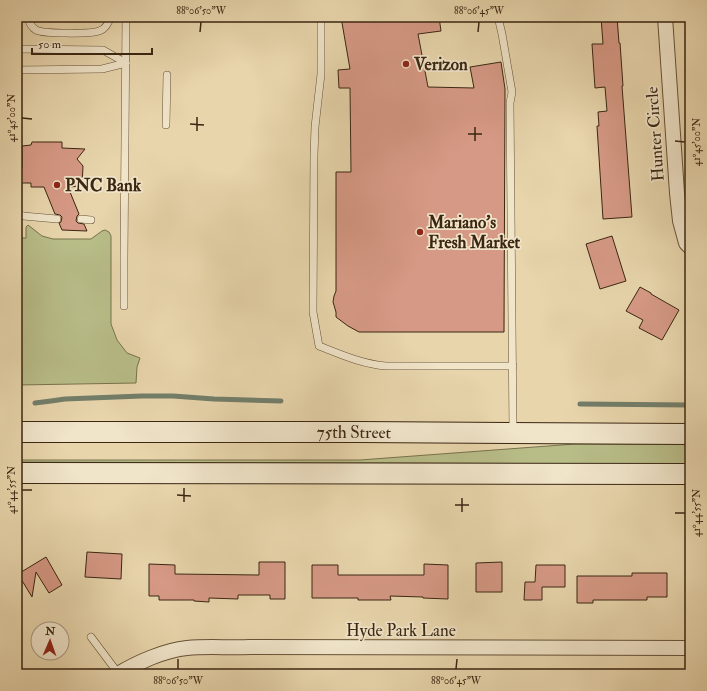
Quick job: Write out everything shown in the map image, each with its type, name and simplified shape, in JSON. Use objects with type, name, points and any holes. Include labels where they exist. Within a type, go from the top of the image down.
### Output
[{"type":"main road","name":"75th Street","points":[[17,432],[690,434]]},
{"type":"main road","points":[[17,472],[690,474]]},
{"type":"street","name":"Hunter Circle","points":[[665,17],[680,216],[686,243],[690,247]]},
{"type":"street","name":"Hyde Park Lane","points":[[118,674],[140,662],[172,651],[187,648],[690,648]]},
{"type":"lane","points":[[28,17],[31,26],[37,31],[89,33],[97,32],[104,28],[110,17]]},
{"type":"lane","points":[[124,306],[126,17]]},
{"type":"lane","points":[[321,17],[321,74],[314,127],[313,312],[319,346],[352,359],[374,365],[513,366]]},
{"type":"lane","points":[[498,17],[512,92],[510,103],[513,433]]},
{"type":"lane","points":[[17,49],[103,50],[126,63]]},
{"type":"lane","points":[[17,70],[102,69],[126,63]]},
{"type":"lane","points":[[166,125],[167,75]]},
{"type":"lane","points":[[17,213],[23,216],[57,219]]},
{"type":"lane","points":[[82,219],[91,220]]},
{"type":"lane","points":[[91,636],[118,674]]},
{"type":"green space","points":[[28,225],[42,236],[53,239],[91,239],[102,231],[105,230],[109,232],[111,236],[111,324],[117,340],[127,353],[140,358],[137,367],[136,383],[17,385],[17,238],[26,238],[26,227]]},
{"type":"green space","points":[[575,444],[690,444],[690,464],[17,462],[17,460],[360,460]]},
{"type":"building","name":"Mariano's Fresh Market","points":[[341,17],[439,17],[441,31],[418,34],[428,87],[474,88],[470,67],[501,62],[505,89],[504,332],[359,332],[336,317],[333,302],[336,291],[336,172],[351,172],[350,88],[339,88],[338,70],[350,69]]},
{"type":"building","points":[[601,17],[617,17],[632,217],[603,219],[597,126],[599,126],[598,112],[607,111],[605,87],[595,88],[592,44],[603,44]]},
{"type":"building","name":"PNC Bank","points":[[32,142],[62,142],[62,148],[85,149],[77,159],[83,166],[82,186],[68,187],[79,214],[76,221],[84,224],[87,231],[62,230],[59,223],[61,222],[62,217],[55,214],[44,187],[31,187],[31,183],[17,183],[17,169],[22,168],[22,146],[31,145]]},
{"type":"building","points":[[612,236],[626,281],[600,289],[586,244]]},
{"type":"building","points":[[640,287],[679,310],[662,340],[639,328],[643,320],[626,311]]},
{"type":"building","points":[[87,552],[122,554],[121,579],[85,577]]},
{"type":"building","points":[[46,557],[62,585],[49,593],[36,572],[32,597],[18,574]]},
{"type":"building","points":[[259,562],[285,562],[285,599],[270,599],[270,595],[238,595],[238,599],[209,598],[209,602],[194,600],[159,600],[159,596],[149,596],[149,564],[175,565],[175,574],[259,575]]},
{"type":"building","points":[[502,562],[502,592],[476,592],[476,563]]},
{"type":"building","points":[[424,564],[448,565],[448,599],[390,596],[391,600],[312,598],[312,565],[338,565],[338,575],[424,575]]},
{"type":"building","points":[[536,565],[565,565],[565,587],[542,587],[542,600],[524,600],[525,582],[535,582]]},
{"type":"building","points":[[632,573],[667,573],[667,597],[647,597],[647,600],[593,600],[593,603],[577,603],[577,576],[632,576]]},
{"type":"waterway","points":[[35,403],[65,399],[142,396],[281,401]]},
{"type":"waterway","points":[[580,404],[690,405]]},
{"type":"place","name":"Verizon","points":[[406,64]]},
{"type":"place","name":"PNC Bank","points":[[57,185]]},
{"type":"place","name":"Mariano's Fresh Market","points":[[420,232]]}]
